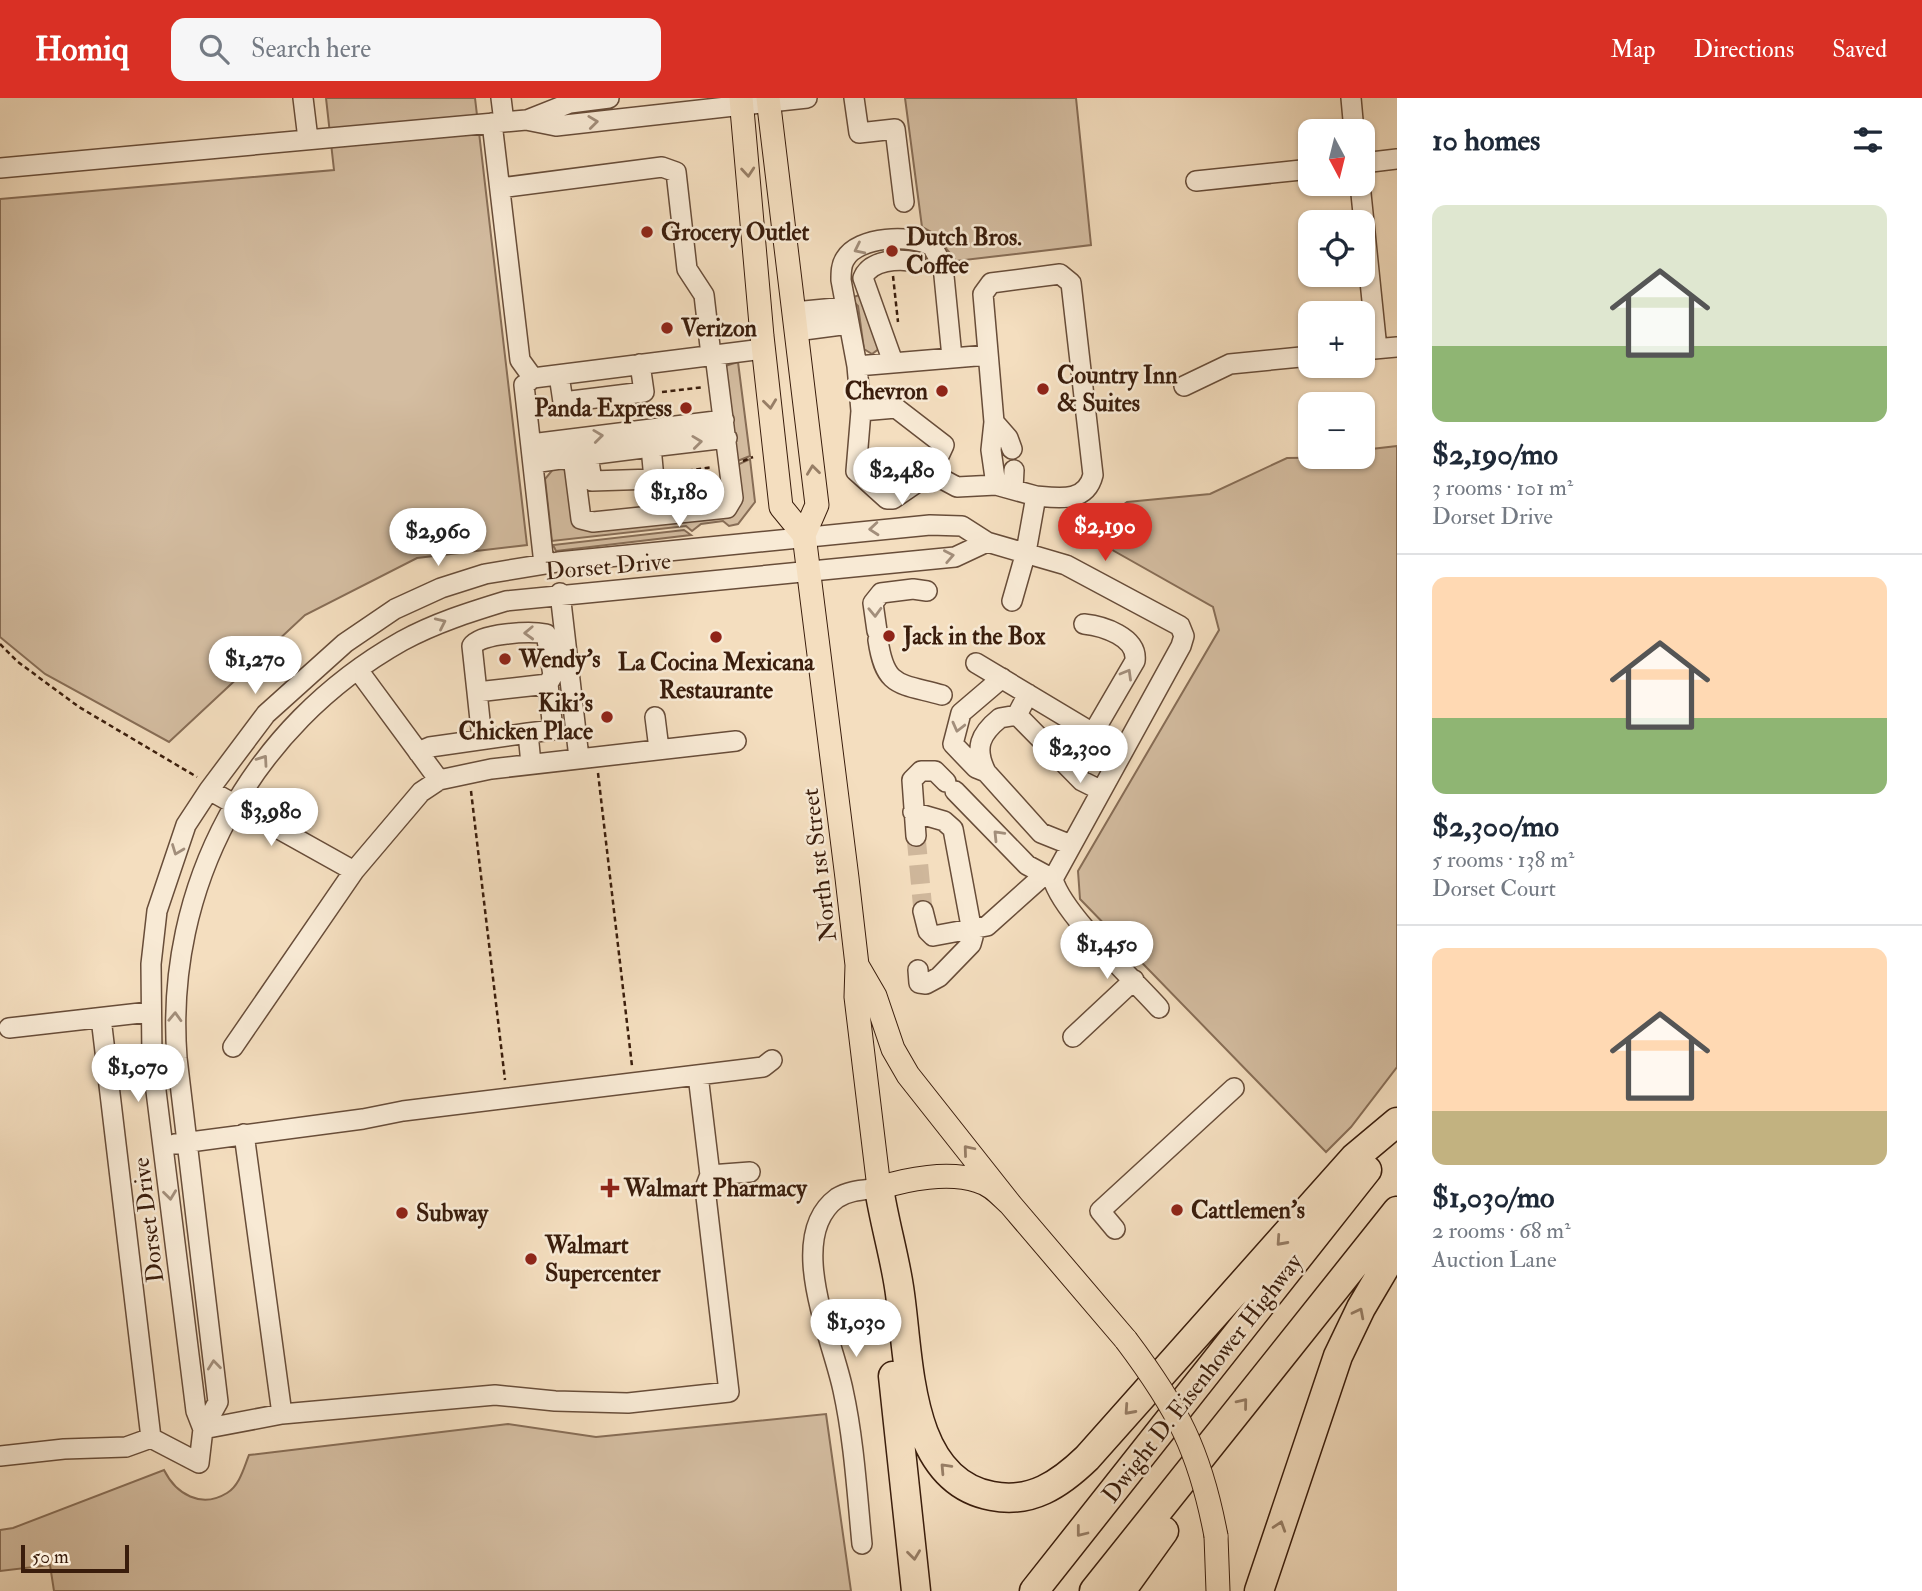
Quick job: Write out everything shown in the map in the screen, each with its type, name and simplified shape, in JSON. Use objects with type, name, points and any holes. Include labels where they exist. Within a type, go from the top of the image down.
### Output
[{"type":"highway","points":[[878,1188],[899,1284],[916,1409],[923,1436],[938,1462],[956,1480],[981,1494],[1004,1498],[1026,1497],[1047,1490],[1065,1479],[1087,1458],[1354,1158],[1397,1122]]},
{"type":"highway","name":"Dwight D. Eisenhower Highway","points":[[1034,1591],[1397,1133]]},
{"type":"highway","name":"Dwight D. Eisenhower Highway","points":[[1094,1591],[1397,1211]]},
{"type":"highway","points":[[884,1219],[885,1309],[916,1591]]},
{"type":"highway","points":[[1259,1591],[1338,1356],[1361,1308],[1397,1247]]},
{"type":"highway","points":[[1121,1591],[1188,1497],[1218,1434]]},
{"type":"main road","name":"North 1st Street","points":[[769,100],[817,505],[804,536]]},
{"type":"main road","name":"North 1st Street","points":[[741,101],[763,349],[781,506],[804,536],[809,571],[857,965],[856,997],[878,1188]]},
{"type":"main road","points":[[857,965],[875,996],[893,1049],[908,1075],[1010,1204],[1126,1340],[1162,1388],[1188,1436],[1207,1490],[1216,1536],[1218,1591]]},
{"type":"main road","points":[[878,1188],[898,1182],[962,1178],[990,1186],[1010,1204]]},
{"type":"street","points":[[303,98],[307,139]]},
{"type":"street","points":[[501,98],[498,122],[500,188],[520,360],[533,378]]},
{"type":"street","points":[[526,120],[570,103],[609,98]]},
{"type":"street","points":[[0,168],[498,122],[526,120],[556,126],[741,101],[807,98]]},
{"type":"street","points":[[854,98],[859,133],[895,129],[904,202]]},
{"type":"street","points":[[1351,98],[1353,119]]},
{"type":"street","points":[[1376,161],[1397,159]]},
{"type":"street","points":[[500,188],[662,167],[676,172],[687,269],[704,295],[733,498],[727,508],[593,522],[581,519],[581,456]]},
{"type":"street","points":[[1196,181],[1298,170]]},
{"type":"street","points":[[1361,196],[1367,301]]},
{"type":"street","points":[[860,411],[896,408],[944,445],[931,473],[893,499],[887,499],[856,471],[854,464],[860,411],[857,366],[841,268],[850,253],[871,243],[913,239],[932,246],[943,266],[952,357]]},
{"type":"street","points":[[893,362],[863,278],[872,266],[879,263],[916,261]]},
{"type":"street","points":[[1060,274],[1071,283],[1093,475],[1091,485],[1081,494],[1066,499],[1036,496],[1008,481],[991,450],[994,422],[988,355],[983,294],[991,283],[1060,274]]},
{"type":"street","points":[[795,321],[848,315]]},
{"type":"street","points":[[1375,348],[1397,346]]},
{"type":"street","points":[[544,564],[524,385],[533,378],[763,349]]},
{"type":"street","points":[[857,366],[988,355]]},
{"type":"street","points":[[1184,386],[1230,364],[1298,357]]},
{"type":"street","points":[[559,375],[563,402],[617,395],[643,391],[640,364]]},
{"type":"street","points":[[994,422],[1008,438],[1012,449]]},
{"type":"street","points":[[532,453],[581,456],[650,447],[725,429]]},
{"type":"street","points":[[532,453],[725,429]]},
{"type":"street","points":[[581,456],[592,481],[658,476],[650,447]]},
{"type":"street","points":[[931,473],[957,487],[1008,481]]},
{"type":"street","points":[[1012,601],[1026,552],[1036,496]]},
{"type":"street","name":"Dorset Drive","points":[[204,1429],[196,1411],[152,1059],[150,964],[157,911],[186,825],[209,790],[265,714],[345,643],[395,609],[441,588],[485,574],[544,564],[804,536],[929,525],[962,526],[987,542],[1066,565],[1180,625],[1184,636],[1121,750]]},
{"type":"street","name":"Dorset Drive","points":[[151,1438],[199,1463],[204,1429],[218,1402],[175,1025],[178,963],[205,867],[235,805],[265,755],[317,701],[402,641],[454,617],[506,601],[560,593],[955,557],[987,542]]},
{"type":"street","points":[[927,591],[913,589],[881,593],[873,603],[877,636],[882,667],[888,676],[897,682],[942,695]]},
{"type":"street","points":[[560,593],[588,762]]},
{"type":"street","points":[[1084,624],[1100,625],[1130,643],[1136,654],[1135,661],[1093,733]]},
{"type":"street","points":[[418,752],[430,747],[553,730],[548,684],[552,675],[546,634],[480,638],[472,646],[470,655],[482,739]]},
{"type":"street","points":[[923,911],[928,931],[933,936],[987,926],[1048,877],[1071,845],[1121,750],[976,663]]},
{"type":"street","points":[[358,670],[439,780]]},
{"type":"street","points":[[986,772],[976,768],[953,744],[961,713],[1002,678]]},
{"type":"street","points":[[477,692],[548,684]]},
{"type":"street","points":[[1017,715],[1028,694]]},
{"type":"street","points":[[1017,715],[1082,781],[1100,790]]},
{"type":"street","points":[[1017,715],[1000,718],[981,739],[979,758],[986,772],[1041,833],[1071,845]]},
{"type":"street","points":[[655,717],[659,749]]},
{"type":"street","points":[[528,733],[531,764]]},
{"type":"street","points":[[233,1047],[354,871],[421,792],[439,780],[468,772],[531,764],[588,762],[659,749],[736,741]]},
{"type":"street","points":[[916,836],[912,780],[921,771],[935,771],[1027,865],[1048,877],[1085,926],[1159,1008]]},
{"type":"street","points":[[209,790],[354,871]]},
{"type":"street","points":[[913,812],[944,821],[953,829],[971,944],[939,977],[926,984],[919,982],[918,970]]},
{"type":"street","points":[[1073,1037],[1133,980]]},
{"type":"street","points":[[9,1028],[149,1012]]},
{"type":"street","points":[[0,1456],[64,1448],[126,1447],[151,1438],[101,1018]]},
{"type":"street","points":[[164,1145],[763,1067],[772,1060]]},
{"type":"street","points":[[204,1429],[282,1414],[495,1395],[555,1401],[628,1402],[729,1392],[705,1188],[710,1175],[698,1074]]},
{"type":"street","points":[[1115,1228],[1100,1211],[1234,1088]]},
{"type":"street","points":[[244,1134],[282,1414]]},
{"type":"street","points":[[710,1175],[750,1172]]},
{"type":"street","points":[[862,1544],[849,1424],[843,1389],[820,1308],[813,1239],[822,1215],[838,1198],[855,1191],[878,1188]]},
{"type":"path","points":[[879,263],[880,270],[892,269],[899,332]]},
{"type":"path","points":[[658,476],[729,465],[753,457]]},
{"type":"path","points":[[0,645],[18,662],[79,707],[192,772],[209,790]]},
{"type":"path","points":[[588,762],[634,1082]]},
{"type":"path","points":[[470,781],[507,1099]]},
{"type":"shaded area","points":[[326,98],[475,98],[527,545],[417,558],[305,615],[169,742],[45,674],[0,637],[0,199],[334,170]]},
{"type":"shaded area","points":[[905,98],[1076,98],[1091,245],[956,261],[935,234],[922,227]]},
{"type":"shaded area","points":[[863,294],[880,348],[872,354],[864,349],[858,306],[850,298]]},
{"type":"shaded area","points":[[738,362],[750,456],[735,462],[725,366]]},
{"type":"shaded area","points":[[1397,446],[1397,1067],[1351,1127],[1326,1152],[1080,899],[1078,871],[1219,630],[1213,607],[1084,534],[1127,502],[1210,494],[1287,458],[1298,458],[1298,469],[1375,469],[1375,449]]},
{"type":"shaded area","points":[[750,459],[755,502],[738,524],[729,526],[723,521],[701,524],[692,531],[686,526],[552,541],[545,479],[554,468],[566,470],[575,516],[728,512],[735,466]]},
{"type":"shaded area","points":[[684,530],[691,535],[556,551],[553,545]]},
{"type":"shaded area","points":[[826,1414],[851,1591],[54,1591],[50,1565],[0,1571],[0,1530],[13,1528],[164,1470],[182,1492],[208,1500],[231,1490],[241,1476],[249,1455],[508,1424],[596,1437]]},
{"type":"tunnel","points":[[916,836],[923,911]]},
{"type":"place","name":"Grocery Outlet","points":[[647,232]]},
{"type":"place","name":"Dutch Bros. Coffee","points":[[892,251]]},
{"type":"place","name":"Verizon","points":[[667,328]]},
{"type":"place","name":"Country Inn & Suites","points":[[1043,389]]},
{"type":"place","name":"Chevron","points":[[942,391]]},
{"type":"place","name":"Panda Express","points":[[686,408]]},
{"type":"place","name":"Jack in the Box","points":[[889,636]]},
{"type":"place","name":"La Cocina Mexicana Restaurante","points":[[716,637]]},
{"type":"place","name":"Wendy's","points":[[505,659]]},
{"type":"place","name":"Kiki's Chicken Place","points":[[607,717]]},
{"type":"place","name":"Walmart Pharmacy","points":[[610,1188]]},
{"type":"place","name":"Cattlemen's","points":[[1177,1210]]},
{"type":"place","name":"Subway","points":[[402,1213]]},
{"type":"place","name":"Walmart Supercenter","points":[[531,1259]]}]
